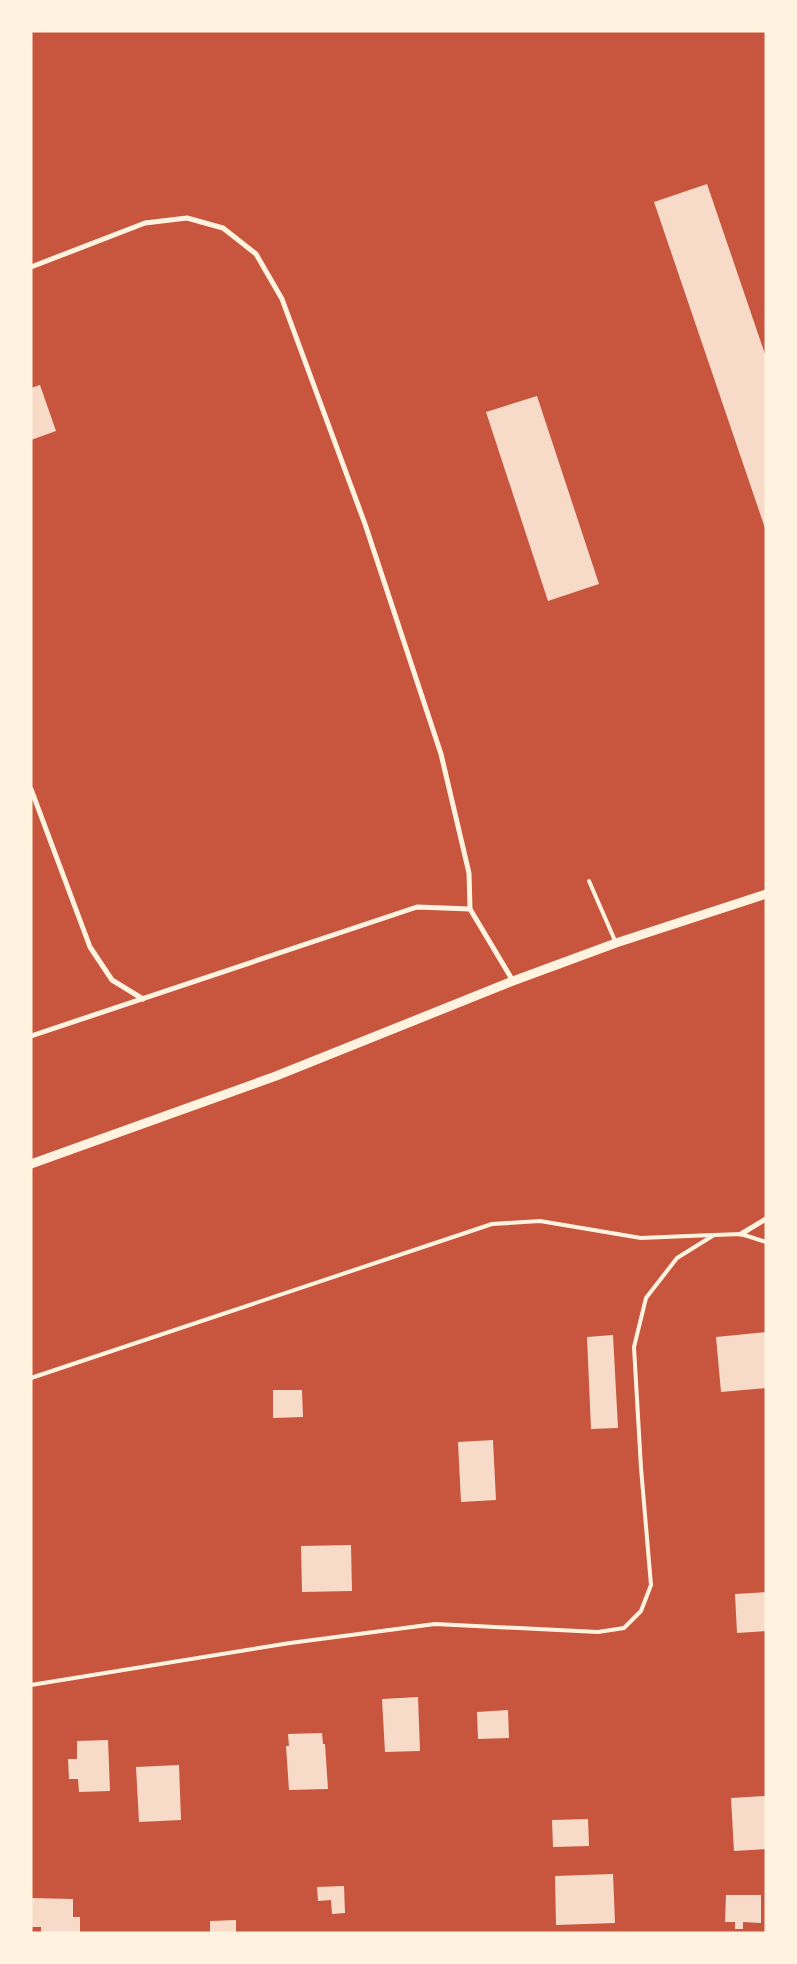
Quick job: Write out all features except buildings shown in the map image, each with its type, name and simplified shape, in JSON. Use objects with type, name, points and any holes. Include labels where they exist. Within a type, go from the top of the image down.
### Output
[{"type":"street","points":[[31,267],[145,223],[187,218],[223,228],[256,254],[285,308],[365,524],[441,754],[469,873],[470,909],[513,981]]},
{"type":"street","points":[[31,789],[90,947],[112,980],[143,999]]},
{"type":"street","points":[[31,1164],[276,1076],[513,981],[616,943],[766,894]]},
{"type":"street","points":[[31,1036],[417,907],[470,909]]},
{"type":"street","points":[[741,1234],[766,1219]]},
{"type":"lane","points":[[589,881],[616,943]]},
{"type":"lane","points":[[31,1378],[492,1224],[540,1221],[641,1238],[741,1234],[766,1242]]},
{"type":"lane","points":[[31,1685],[290,1643],[435,1624],[598,1632],[624,1628],[641,1611],[651,1585],[641,1468],[634,1347],[646,1298],[676,1258],[714,1235]]}]
